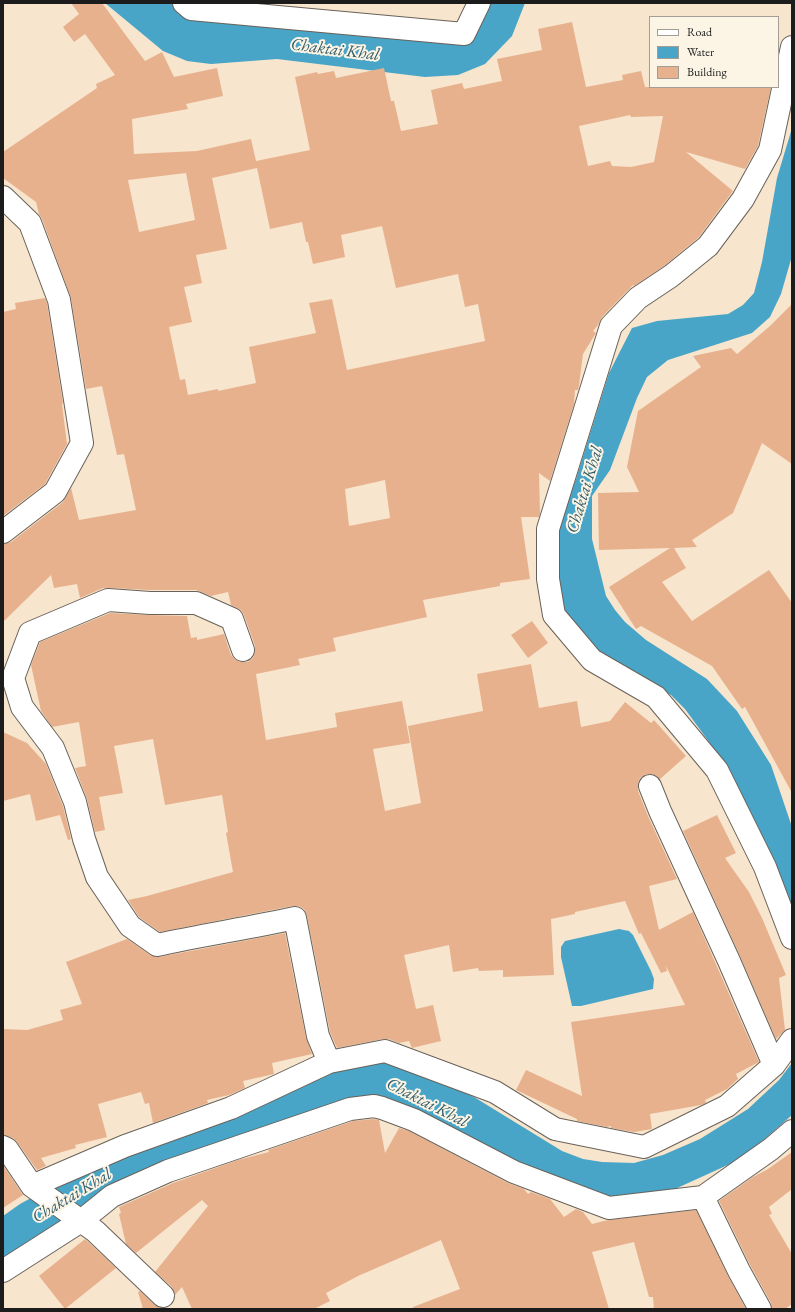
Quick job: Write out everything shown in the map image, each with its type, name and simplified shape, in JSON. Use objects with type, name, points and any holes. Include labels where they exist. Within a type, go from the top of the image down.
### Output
[{"type":"street","points":[[184,3],[191,9],[464,34],[479,3]]},
{"type":"street","points":[[792,47],[770,150],[743,199],[708,246],[670,276],[638,298],[611,326],[548,529],[548,579],[554,615],[592,660],[656,696],[717,770],[765,867],[792,938]]},
{"type":"street","points":[[3,197],[30,224],[59,300],[82,443],[55,492],[3,532]]},
{"type":"street","points":[[243,650],[232,619],[196,603],[150,603],[108,600],[30,633],[13,678],[22,707],[53,748],[74,802],[84,839],[97,877],[130,926],[157,945],[192,937],[247,929],[295,918],[318,1036],[329,1062]]},
{"type":"street","points":[[650,786],[774,1065]]},
{"type":"street","points":[[32,1186],[125,1146],[231,1108],[329,1062],[385,1051],[495,1092],[555,1129],[644,1147],[727,1106],[774,1065],[792,1040]]},
{"type":"street","points":[[3,1271],[65,1230],[77,1219],[112,1196],[168,1171],[350,1109],[374,1106],[414,1120],[514,1172],[609,1208],[703,1197],[771,1149],[792,1131]]},
{"type":"street","points":[[3,1147],[7,1149],[32,1186],[95,1231],[163,1296]]},
{"type":"street","points":[[703,1197],[739,1271],[760,1309]]},
{"type":"water","name":"Chaktai Khal","points":[[105,3],[172,3],[182,11],[458,38],[487,3],[525,3],[512,36],[485,64],[458,75],[425,77],[277,59],[211,64],[187,61],[163,51]]},
{"type":"water","name":"Chaktai Khal","points":[[792,128],[792,256],[781,294],[770,317],[752,333],[668,360],[647,377],[637,398],[610,470],[592,496],[592,539],[606,596],[615,610],[625,622],[646,640],[707,679],[737,711],[771,765],[792,827],[792,923],[758,831],[712,746],[685,709],[671,695],[603,657],[563,609],[555,551],[559,523],[576,479],[609,373],[632,328],[657,321],[728,314],[743,305],[754,293],[762,262],[777,178]]},
{"type":"water","points":[[619,929],[629,931],[633,935],[654,979],[653,989],[581,1006],[572,1006],[561,957],[561,947],[565,941]]},
{"type":"water","name":"Chaktai Khal","points":[[383,1059],[414,1069],[474,1097],[562,1151],[583,1159],[602,1162],[634,1163],[663,1155],[700,1139],[748,1109],[779,1080],[792,1063],[792,1115],[743,1158],[675,1189],[636,1198],[595,1197],[385,1103],[87,1202],[3,1263],[3,1216],[20,1204],[69,1177],[340,1067]]},
{"type":"building","points":[[71,3],[102,3],[145,61],[162,52],[174,77],[217,68],[223,96],[186,104],[188,109],[132,119],[134,154],[197,151],[251,139],[256,161],[310,150],[295,77],[317,72],[318,74],[334,71],[336,78],[384,68],[391,101],[394,101],[401,131],[438,124],[431,90],[462,83],[464,89],[502,81],[497,59],[542,50],[538,29],[572,22],[586,87],[623,80],[622,75],[641,71],[645,87],[649,88],[771,88],[758,146],[745,169],[686,152],[733,191],[699,237],[664,266],[634,286],[633,285],[602,317],[593,331],[596,333],[583,354],[578,390],[575,390],[574,404],[550,481],[539,473],[539,517],[521,517],[530,579],[500,583],[500,586],[423,600],[427,617],[333,638],[336,651],[298,659],[300,665],[256,674],[266,740],[337,727],[335,713],[402,701],[410,743],[373,749],[385,811],[421,803],[408,726],[483,711],[477,674],[531,664],[539,708],[577,701],[581,727],[610,721],[625,702],[651,723],[654,720],[686,756],[660,779],[652,774],[646,774],[640,778],[638,784],[638,791],[648,816],[677,879],[649,886],[659,930],[693,912],[759,1062],[736,1074],[738,1079],[727,1089],[705,1100],[706,1103],[650,1114],[652,1129],[634,1132],[611,1128],[611,1126],[607,1127],[577,1121],[577,1119],[516,1090],[526,1070],[582,1096],[571,1022],[685,1005],[666,966],[667,971],[661,973],[641,933],[639,934],[625,901],[551,919],[554,975],[503,977],[503,970],[479,971],[478,968],[453,972],[449,945],[404,955],[416,1009],[433,1005],[441,1041],[412,1048],[409,1041],[399,1043],[389,1039],[383,1039],[337,1048],[330,1032],[307,916],[304,909],[299,906],[292,906],[160,932],[139,917],[128,900],[233,872],[226,833],[228,832],[222,795],[165,805],[153,739],[114,746],[123,793],[99,797],[105,830],[95,832],[87,799],[75,768],[86,766],[79,722],[52,727],[41,711],[31,665],[40,642],[110,613],[187,616],[191,638],[197,637],[197,640],[224,634],[231,655],[240,662],[248,662],[253,658],[255,646],[244,615],[241,610],[231,605],[228,592],[211,596],[196,590],[103,588],[80,598],[77,584],[54,588],[51,575],[3,622],[3,544],[11,542],[63,502],[71,488],[79,520],[136,510],[124,454],[117,455],[102,386],[86,389],[71,298],[39,214],[36,202],[3,178],[3,152],[97,88],[96,84],[115,75],[85,34],[74,42],[63,27],[79,14]],"holes":[[[630,115],[631,117],[663,116],[654,162],[631,167],[612,166],[610,161],[588,166],[579,126]],[[257,168],[270,229],[302,222],[313,264],[345,257],[341,235],[382,226],[396,288],[458,274],[465,307],[478,304],[485,341],[347,370],[332,299],[309,303],[316,333],[249,347],[256,383],[218,391],[218,389],[188,395],[185,379],[180,380],[169,327],[192,322],[184,287],[202,283],[196,255],[227,249],[212,178]],[[186,173],[195,220],[139,232],[128,180]],[[385,480],[390,518],[349,526],[345,489]]]},
{"type":"building","points":[[45,298],[63,403],[67,444],[45,484],[3,516],[3,312],[16,309],[15,303]]},
{"type":"building","points":[[792,304],[792,464],[762,443],[733,513],[692,540],[697,547],[674,548],[686,568],[662,582],[692,621],[769,570],[792,603],[792,793],[745,707],[742,709],[712,666],[641,626],[636,629],[609,587],[670,548],[599,550],[598,493],[639,492],[627,467],[638,411],[701,367],[693,356],[731,348],[737,354],[770,326]]},
{"type":"building","points":[[532,621],[548,643],[528,658],[511,635]]},
{"type":"building","points":[[3,732],[27,743],[46,764],[63,806],[71,839],[68,840],[60,815],[36,821],[30,794],[3,801]]},
{"type":"building","points":[[717,815],[736,853],[725,858],[749,892],[762,918],[786,975],[779,978],[785,1030],[776,1039],[683,831]]},
{"type":"building","points":[[285,933],[306,1038],[312,1054],[272,1063],[274,1074],[243,1081],[245,1088],[229,1095],[207,1100],[208,1103],[153,1123],[149,1103],[145,1104],[141,1092],[98,1104],[107,1137],[75,1145],[76,1148],[41,1158],[46,1166],[37,1170],[17,1142],[13,1138],[3,1135],[3,1029],[27,1030],[63,1020],[60,1010],[82,1004],[66,962],[127,939],[150,955],[159,957]]},
{"type":"building","points":[[373,1119],[379,1120],[385,1153],[399,1128],[409,1131],[508,1183],[524,1189],[528,1194],[531,1192],[550,1199],[564,1217],[576,1209],[583,1212],[592,1224],[608,1220],[696,1210],[746,1309],[654,1309],[653,1297],[649,1297],[634,1242],[592,1252],[609,1309],[413,1309],[413,1307],[460,1289],[441,1240],[358,1276],[326,1293],[330,1301],[314,1309],[192,1309],[182,1287],[175,1295],[172,1287],[155,1272],[208,1206],[202,1200],[136,1253],[126,1244],[119,1214],[121,1213],[119,1207],[173,1183],[238,1160],[269,1152],[268,1150],[353,1121]]},
{"type":"building","points":[[792,1152],[792,1189],[769,1207],[772,1214],[769,1215],[792,1254],[792,1304],[785,1309],[772,1309],[771,1303],[750,1265],[719,1201]]},
{"type":"building","points":[[3,1165],[23,1195],[3,1208]]},
{"type":"building","points":[[85,1239],[116,1268],[65,1309],[39,1276]]},
{"type":"building","points":[[140,1291],[155,1305],[160,1308],[165,1308],[143,1309],[138,1292]]}]
